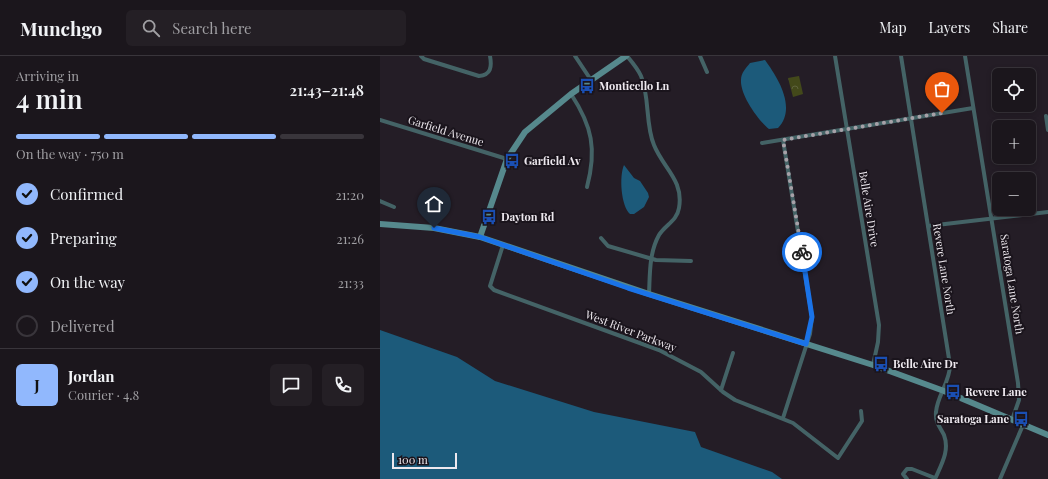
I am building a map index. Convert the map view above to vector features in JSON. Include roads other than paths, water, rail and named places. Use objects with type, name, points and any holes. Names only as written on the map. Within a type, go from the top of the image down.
[{"type":"main road","points":[[480,237],[507,159],[525,132],[571,94],[627,56]]},
{"type":"main road","points":[[380,224],[434,228],[480,237],[649,294],[873,365],[944,391],[1048,435]]},
{"type":"street","points":[[421,56],[424,59],[478,76],[485,75],[489,72],[491,64],[490,56]]},
{"type":"street","points":[[574,56],[591,80]]},
{"type":"street","points":[[627,56],[641,77],[654,145],[676,180],[679,198],[679,211],[676,217],[660,235],[651,259],[649,294]]},
{"type":"street","points":[[700,56],[707,72]]},
{"type":"street","name":"Belle Aire Drive","points":[[835,56],[879,325],[878,342],[873,365]]},
{"type":"street","name":"Revere Lane North","points":[[901,56],[950,365],[948,380],[936,411],[936,417],[944,437],[946,449],[935,479]]},
{"type":"street","name":"Saratoga Lane North","points":[[965,56],[1019,392],[1019,400],[1012,420]]},
{"type":"street","points":[[571,94],[583,112],[587,121],[590,135],[593,161],[587,187]]},
{"type":"street","points":[[762,143],[973,108]]},
{"type":"street","points":[[1046,116],[1048,130]]},
{"type":"street","name":"Garfield Avenue","points":[[380,120],[507,159]]},
{"type":"street","points":[[783,140],[811,309],[812,325],[783,418]]},
{"type":"street","points":[[380,200],[394,208]]},
{"type":"street","points":[[928,226],[1048,212]]},
{"type":"street","points":[[601,238],[608,246],[651,259],[691,262]]},
{"type":"street","name":"West River Parkway","points":[[503,245],[490,286],[494,290],[659,350],[700,372],[735,400],[783,418],[800,428],[838,458],[862,421],[861,411]]},
{"type":"street","points":[[721,390],[733,353]]},
{"type":"street","points":[[1000,479],[1022,425]]},
{"type":"street","points":[[907,479],[903,474],[907,469],[912,469],[935,479]]},
{"type":"water","points":[[765,60],[780,84],[786,102],[786,111],[778,128],[769,129],[760,120],[750,107],[741,86],[742,75],[750,63]]},
{"type":"water","points":[[624,165],[634,178],[640,181],[649,197],[644,207],[634,214],[630,214],[627,210],[623,198],[621,183]]},
{"type":"water","points":[[380,330],[457,357],[495,381],[594,412],[695,432],[701,447],[772,472],[782,479],[380,479]]},
{"type":"place","name":"Monticello Ln","points":[[587,86]]},
{"type":"place","name":"Garfield Av","points":[[512,161]]},
{"type":"place","name":"Dayton Rd","points":[[489,217]]},
{"type":"place","name":"Belle Aire Dr","points":[[881,364]]},
{"type":"place","name":"Revere Lane","points":[[953,392]]},
{"type":"place","name":"Saratoga Lane","points":[[1021,419]]}]
